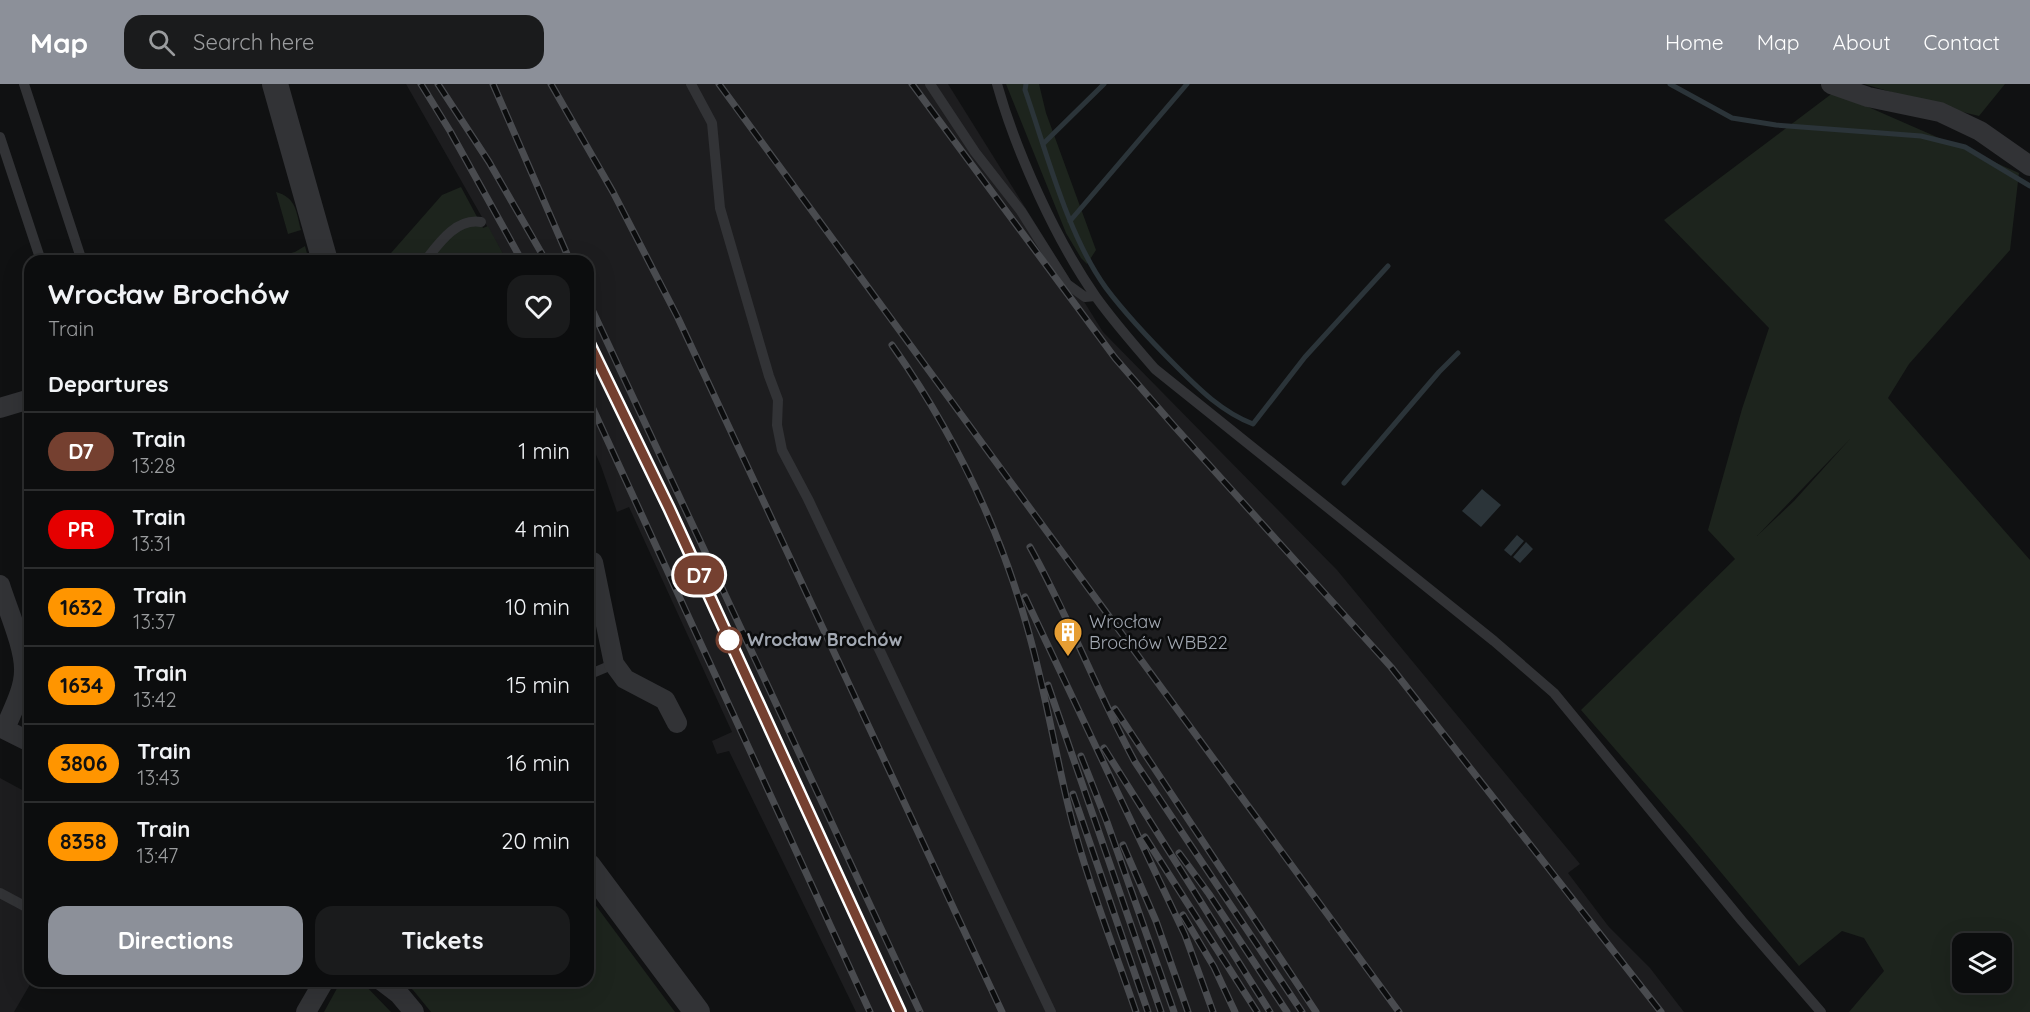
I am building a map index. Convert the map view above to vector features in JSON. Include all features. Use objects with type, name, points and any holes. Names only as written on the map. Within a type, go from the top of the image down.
[{"type":"street","points":[[275,84],[323,255]]},
{"type":"street","points":[[1831,84],[1868,97],[1940,112],[1980,131],[2030,166]]},
{"type":"street","points":[[0,408],[24,401]]},
{"type":"street","points":[[594,566],[614,664],[625,679],[665,700],[677,723]]},
{"type":"street","points":[[0,585],[19,643],[24,671],[18,697],[3,728],[24,739]]},
{"type":"street","points":[[594,874],[697,1012]]},
{"type":"street","points":[[306,1012],[321,987]]},
{"type":"street","points":[[390,987],[414,1012]]},
{"type":"lane","points":[[24,84],[79,255]]},
{"type":"lane","points":[[691,84],[712,123],[720,208],[778,400],[777,425],[783,450],[1051,1012]]},
{"type":"lane","points":[[930,84],[975,152],[1021,211],[1067,284],[1085,297],[1095,296]]},
{"type":"lane","points":[[997,84],[1038,192],[1061,238],[1095,296],[1123,333],[1155,369],[1494,641],[1554,693],[1742,921],[1821,1012]]},
{"type":"lane","points":[[0,137],[39,255]]},
{"type":"lane","points":[[430,255],[457,227],[469,220],[481,222]]},
{"type":"lane","points":[[594,672],[614,664]]},
{"type":"lane","points":[[0,893],[24,906]]},
{"type":"shaded area","points":[[406,84],[948,84],[1103,332],[1337,570],[1580,864],[1568,873],[1609,927],[1650,968],[1684,1012],[856,1012],[729,751],[717,754],[712,741],[732,732],[629,507],[617,512],[594,450],[594,255],[504,255]]},
{"type":"shaded area","points":[[1006,84],[1039,84],[1046,113],[1096,250],[1087,264],[1066,233]]},
{"type":"shaded area","points":[[1864,84],[2005,84],[1979,116]]},
{"type":"shaded area","points":[[1834,92],[2019,173],[2010,250],[1909,364],[1888,398],[2030,560],[2030,1012],[1849,1012],[1884,971],[1864,938],[1842,931],[1799,966],[1689,834],[1581,710],[1735,559],[1708,530],[1742,409],[1769,328],[1664,220]],"holes":[[[1850,439],[1794,501],[1757,536]]]},
{"type":"shaded area","points":[[461,187],[483,228],[488,226],[504,255],[389,255],[442,195]]},
{"type":"shaded area","points":[[276,192],[292,202],[301,230],[288,234]]},
{"type":"shaded area","points":[[305,246],[307,255],[283,255]]},
{"type":"shaded area","points":[[1482,489],[1501,505],[1481,527],[1462,511]]},
{"type":"shaded area","points":[[1517,535],[1524,541],[1511,556],[1504,550]]},
{"type":"shaded area","points":[[1526,542],[1533,549],[1520,563],[1513,557]]},
{"type":"shaded area","points":[[0,778],[24,791],[24,987],[29,987],[14,1012],[0,1012]]},
{"type":"shaded area","points":[[594,903],[675,1012],[431,1012],[409,987],[594,987]]},
{"type":"shaded area","points":[[338,987],[367,987],[391,1012],[324,1012]]},
{"type":"waterway","points":[[1026,84],[1025,90],[1050,166],[1069,218],[1092,267],[1122,309],[1168,358],[1212,400],[1242,419],[1253,424],[1305,357],[1388,266]]},
{"type":"waterway","points":[[1043,144],[1104,84]]},
{"type":"waterway","points":[[1070,221],[1187,84]]},
{"type":"waterway","points":[[1670,84],[1732,118],[1776,125],[1921,136],[1965,147],[2030,186]]},
{"type":"waterway","points":[[1344,483],[1458,353]]},
{"type":"railway","points":[[421,84],[450,131],[519,255]]},
{"type":"railway","points":[[438,84],[489,162],[543,255]]},
{"type":"railway","points":[[493,84],[567,255]]},
{"type":"railway","points":[[551,84],[613,192],[678,318],[1002,1012]]},
{"type":"railway","points":[[719,84],[1399,1012]]},
{"type":"railway","points":[[912,84],[1115,358],[1391,667],[1661,1012]]},
{"type":"railway","points":[[594,314],[920,1012]]},
{"type":"railway","points":[[892,345],[914,377],[953,444],[971,478],[1002,550],[1015,586],[1044,692],[1076,835],[1136,1012]]},
{"type":"railway","points":[[594,353],[669,508],[900,1012]]},
{"type":"railway","points":[[594,411],[870,1012]]},
{"type":"railway","points":[[1030,547],[1058,600],[1135,762],[1302,1012]]},
{"type":"railway","points":[[1025,597],[1185,935],[1213,1012]]},
{"type":"railway","points":[[1048,685],[1161,1012]]},
{"type":"railway","points":[[1115,709],[1316,1012]]},
{"type":"railway","points":[[1104,748],[1270,1012]]},
{"type":"railway","points":[[1081,756],[1107,822],[1174,1012]]},
{"type":"railway","points":[[1073,794],[1148,1012]]},
{"type":"railway","points":[[1145,837],[1257,1012]]},
{"type":"railway","points":[[1123,845],[1156,921],[1188,1012]]},
{"type":"railway","points":[[1179,853],[1287,1012]]},
{"type":"railway","points":[[1183,915],[1214,967],[1235,1012]]},
{"type":"train","name":"D7","points":[[594,353],[669,508],[900,1012]]},
{"type":"place","name":"Wrocław Brochów","points":[[729,640]]},
{"type":"place","name":"Wrocław Brochów WBB22","points":[[1068,658]]}]
